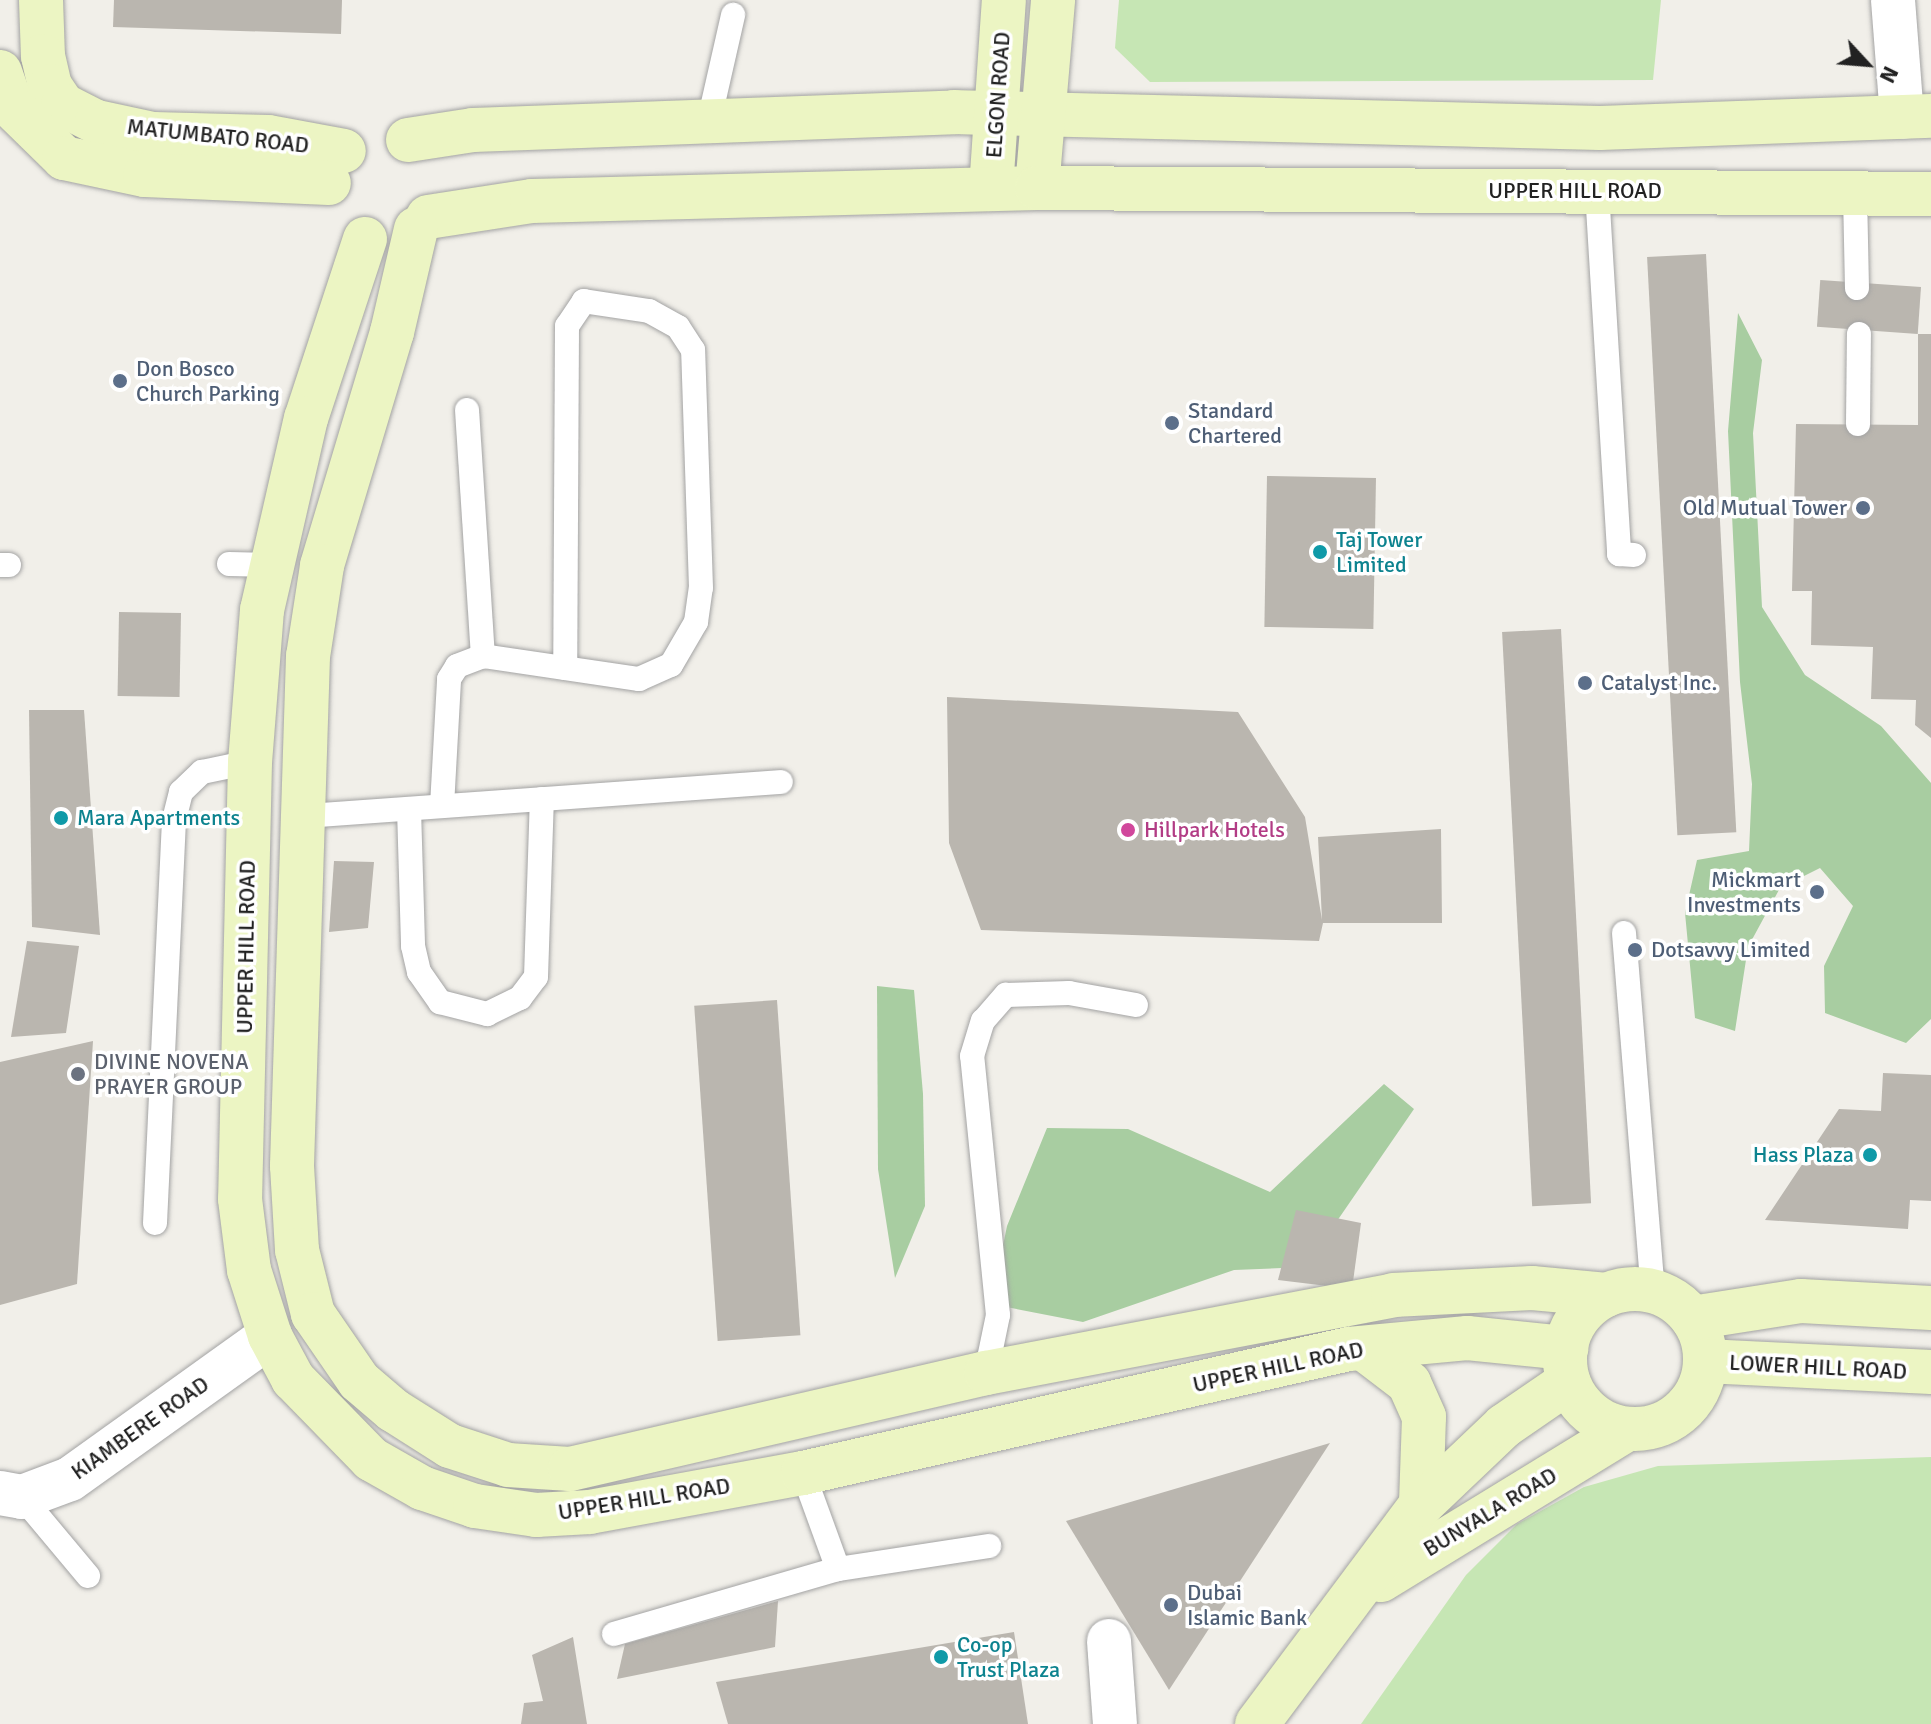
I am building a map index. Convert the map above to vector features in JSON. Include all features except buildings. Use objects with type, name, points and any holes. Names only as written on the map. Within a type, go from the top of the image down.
[{"type":"street","points":[[41,0],[50,86]]},
{"type":"street","name":"ELGON ROAD","points":[[991,189],[1004,0]]},
{"type":"street","points":[[1037,188],[1053,0]]},
{"type":"street","points":[[408,140],[431,164],[436,182],[422,223],[400,238],[365,239],[338,216],[336,167],[374,134],[408,140],[473,130],[998,114],[1600,128],[1916,116],[1893,0]]},
{"type":"street","name":"MATUMBATO ROAD","points":[[50,86],[63,105],[97,122],[153,134],[268,137],[336,167]]},
{"type":"street","name":"MATUMBATO ROAD","points":[[4,97],[64,158],[145,175],[336,167]]},
{"type":"street","name":"UPPER HILL ROAD","points":[[1607,1295],[1532,1288],[1393,1295],[986,1373],[570,1469],[493,1460],[450,1446],[393,1410],[359,1381],[313,1314],[297,1250],[292,1166],[306,816],[308,656],[322,566],[422,223],[532,201],[1037,188],[1931,194]]},
{"type":"street","name":"UPPER HILL ROAD","points":[[365,239],[306,418],[262,610],[250,762],[240,1199],[249,1270],[270,1336],[293,1379],[371,1459],[422,1488],[475,1506],[536,1515],[590,1512],[803,1473],[1363,1348],[1467,1338],[1567,1365]]},
{"type":"street","points":[[1653,1291],[1675,1301],[1692,1318],[1705,1361],[1700,1384],[1680,1411],[1650,1428],[1627,1429],[1590,1414],[1567,1365],[1581,1316],[1607,1295],[1653,1291]]},
{"type":"street","points":[[1692,1318],[1801,1301],[1931,1308]]},
{"type":"street","name":"KIAMBERE ROAD","points":[[11,1495],[70,1479],[270,1336]]},
{"type":"street","points":[[1363,1348],[1409,1383],[1424,1417],[1421,1505]]},
{"type":"street","name":"LOWER HILL ROAD","points":[[1705,1361],[1931,1372]]},
{"type":"street","name":"BUNYALA ROAD","points":[[1257,1724],[1421,1505],[1567,1365]]},
{"type":"street","name":"BUNYALA ROAD","points":[[1355,1596],[1627,1429]]},
{"type":"street","points":[[1109,1641],[1115,1724]]},
{"type":"lane","points":[[709,121],[733,15]]},
{"type":"lane","points":[[4,97],[50,86]]},
{"type":"lane","points":[[1597,191],[1619,554],[1634,555]]},
{"type":"lane","points":[[1855,193],[1857,288]]},
{"type":"lane","points":[[442,806],[449,679],[457,666],[483,656],[639,679],[671,665],[696,622],[701,588],[693,350],[678,327],[649,311],[584,301],[567,326],[565,668]]},
{"type":"lane","points":[[1858,424],[1859,334]]},
{"type":"lane","points":[[467,410],[483,656]]},
{"type":"lane","points":[[229,564],[272,565]]},
{"type":"lane","points":[[155,1223],[174,820],[181,792],[202,772],[250,762]]},
{"type":"lane","points":[[306,816],[781,782]]},
{"type":"lane","points":[[409,809],[413,946],[419,972],[440,1002],[487,1014],[520,998],[536,977],[542,799]]},
{"type":"lane","points":[[1624,933],[1653,1291]]},
{"type":"lane","points":[[986,1373],[998,1315],[972,1056],[983,1021],[1006,995],[1069,993],[1136,1005]]},
{"type":"lane","points":[[803,1473],[838,1569]]},
{"type":"lane","points":[[11,1495],[88,1576]]},
{"type":"lane","points":[[614,1634],[838,1569],[989,1546]]},
{"type":"green space","points":[[1119,0],[1661,0],[1653,80],[1150,82],[1115,48]]},
{"type":"green space","points":[[1738,313],[1762,360],[1753,433],[1762,607],[1805,675],[1881,726],[1931,783],[1931,1019],[1906,1043],[1825,1013],[1824,966],[1853,906],[1820,868],[1780,888],[1748,947],[1735,1031],[1695,1018],[1685,913],[1697,860],[1749,851],[1752,784],[1740,682],[1728,431]]},
{"type":"green space","points":[[877,986],[914,990],[923,1094],[925,1206],[895,1278],[878,1169]]},
{"type":"green space","points":[[1384,1084],[1414,1109],[1337,1221],[1352,1265],[1234,1270],[1083,1322],[991,1304],[1007,1226],[1047,1128],[1128,1129],[1270,1192]]},
{"type":"green space","points":[[1931,1457],[1931,1724],[1361,1724],[1466,1575],[1517,1524],[1584,1487],[1658,1466]]},
{"type":"place","name":"Don Bosco Church Parking","points":[[120,381]]},
{"type":"place","name":"Standard Chartered","points":[[1172,423]]},
{"type":"place","name":"Old Mutual Tower","points":[[1863,508]]},
{"type":"place","name":"Taj Tower Limited","points":[[1320,552]]},
{"type":"place","name":"Catalyst Inc.","points":[[1585,683]]},
{"type":"place","name":"Mara Apartments","points":[[61,818]]},
{"type":"place","name":"Hillpark Hotels","points":[[1128,830]]},
{"type":"place","name":"Mickmart Investments","points":[[1817,892]]},
{"type":"place","name":"Dotsavvy Limited","points":[[1635,950]]},
{"type":"place","name":"DIVINE NOVENA PRAYER GROUP","points":[[78,1074]]},
{"type":"place","name":"Hass Plaza","points":[[1870,1155]]},
{"type":"place","name":"Dubai Islamic Bank","points":[[1171,1605]]},
{"type":"place","name":"Co-op Trust Plaza","points":[[941,1657]]}]
